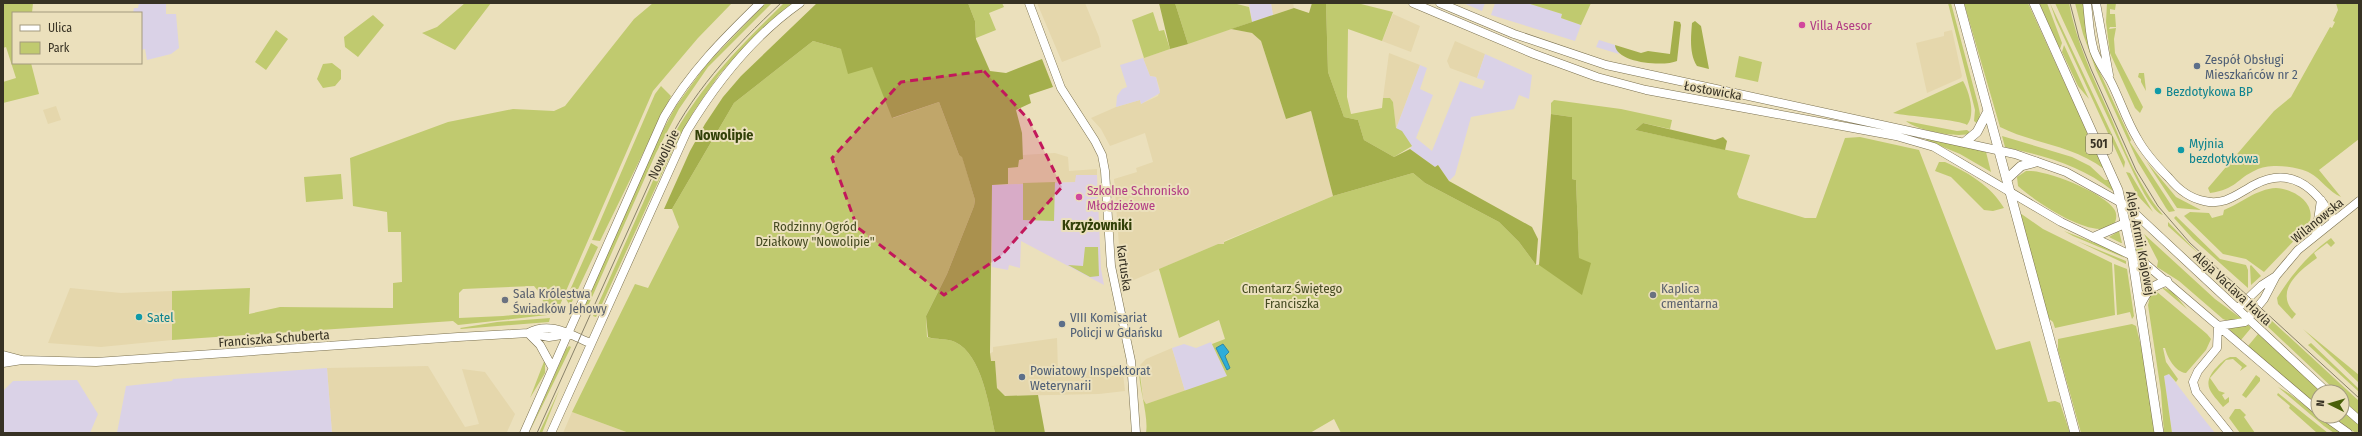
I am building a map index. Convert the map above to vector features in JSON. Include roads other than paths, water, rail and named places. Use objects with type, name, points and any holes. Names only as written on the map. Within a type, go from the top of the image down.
[{"type":"main road","name":"Nowolipie","points":[[524,433],[632,185],[672,103],[707,56],[760,3]]},
{"type":"main road","name":"Nowolipie","points":[[551,433],[668,170],[700,108],[734,65],[773,25],[800,3]]},
{"type":"main road","name":"Kartuska","points":[[1029,3],[1061,88],[1102,154],[1105,171],[1112,266],[1131,361],[1136,433]]},
{"type":"main road","name":"Łostowicka","points":[[1413,3],[1534,54],[1597,77],[1646,90],[1919,142],[1953,157],[2061,222],[2132,254]]},
{"type":"main road","name":"Łostowicka","points":[[1440,3],[1514,34],[1606,65],[1694,86],[1857,118],[1965,142],[1999,150],[2036,162]]},
{"type":"main road","points":[[1959,3],[2075,433]]},
{"type":"main road","name":"Aleja Armii Krajowej","points":[[2034,3],[2112,174],[2122,203],[2132,254],[2159,433]]},
{"type":"main road","points":[[2087,3],[2094,49],[2098,62],[2110,80],[2134,134],[2148,156],[2176,186],[2194,198],[2213,202],[2222,202],[2235,197],[2261,181],[2286,178],[2301,182],[2321,200],[2334,220]]},
{"type":"main road","points":[[2096,3],[2110,80]]},
{"type":"main road","points":[[1965,142],[1977,132],[1988,111]]},
{"type":"main road","points":[[2006,179],[2021,166],[2036,162]]},
{"type":"main road","name":"Aleja Vaclava Havla","points":[[2036,162],[2066,172],[2122,203],[2238,308],[2318,384]]},
{"type":"main road","points":[[2316,234],[2321,200]]},
{"type":"main road","name":"Wilanowska","points":[[2248,319],[2264,299],[2276,276],[2298,250],[2316,234],[2359,202]]},
{"type":"main road","points":[[2094,237],[2126,223]]},
{"type":"main road","points":[[2132,254],[2167,281],[2310,404]]},
{"type":"main road","name":"Wilanowska","points":[[2238,308],[2262,285],[2276,276]]},
{"type":"main road","points":[[2140,305],[2148,290],[2153,286],[2167,281]]},
{"type":"main road","points":[[2218,326],[2240,324],[2248,319]]},
{"type":"main road","points":[[2218,326],[2217,348],[2198,371],[2193,382],[2196,392],[2229,433]]},
{"type":"main road","name":"Franciszka Schuberta","points":[[3,363],[22,360],[110,361],[528,333],[549,337],[568,334]]},
{"type":"main road","points":[[528,333],[540,345],[552,367]]},
{"type":"main road","points":[[568,334],[590,343]]},
{"type":"main road","name":"Franciszka Schuberta","points":[[3,355],[22,360]]},
{"type":"main road","points":[[2350,412],[2359,420]]},
{"type":"main road","points":[[2335,424],[2348,433]]},
{"type":"water","points":[[1223,344],[1229,352],[1225,356],[1230,368],[1227,370],[1216,348]]},
{"type":"tram line","points":[[537,433],[673,133],[685,112],[714,73],[746,37],[781,3]]},
{"type":"tram line","points":[[2070,3],[2079,38],[2091,69],[2136,170],[2158,206],[2190,243],[2359,398]]},
{"type":"place","name":"Villa Asesor","points":[[1802,25]]},
{"type":"place","name":"Zespół Obsługi Mieszkańców nr 2","points":[[2197,66]]},
{"type":"place","name":"Bezdotykowa BP","points":[[2158,91]]},
{"type":"place","name":"Myjnia bezdotykowa","points":[[2181,150]]},
{"type":"place","name":"Szkolne Schronisko Młodzieżowe","points":[[1079,197]]},
{"type":"place","name":"Kaplica cmentarna","points":[[1653,295]]},
{"type":"place","name":"Sala Królestwa Świadków Jehowy","points":[[505,300]]},
{"type":"place","name":"Satel","points":[[139,317]]},
{"type":"place","name":"VIII Komisariat Policji w Gdańsku","points":[[1062,324]]},
{"type":"place","name":"Powiatowy Inspektorat Weterynarii","points":[[1022,377]]},
{"type":"district","name":"Nowolipie","points":[[724,135]]},
{"type":"district","name":"Krzyżowniki","points":[[1097,225]]},
{"type":"park label","name":"Rodzinny Ogród Działkowy \"Nowolipie\"","points":[[815,234]]},
{"type":"park label","name":"Cmentarz Świętego Franciszka","points":[[1292,296]]}]
